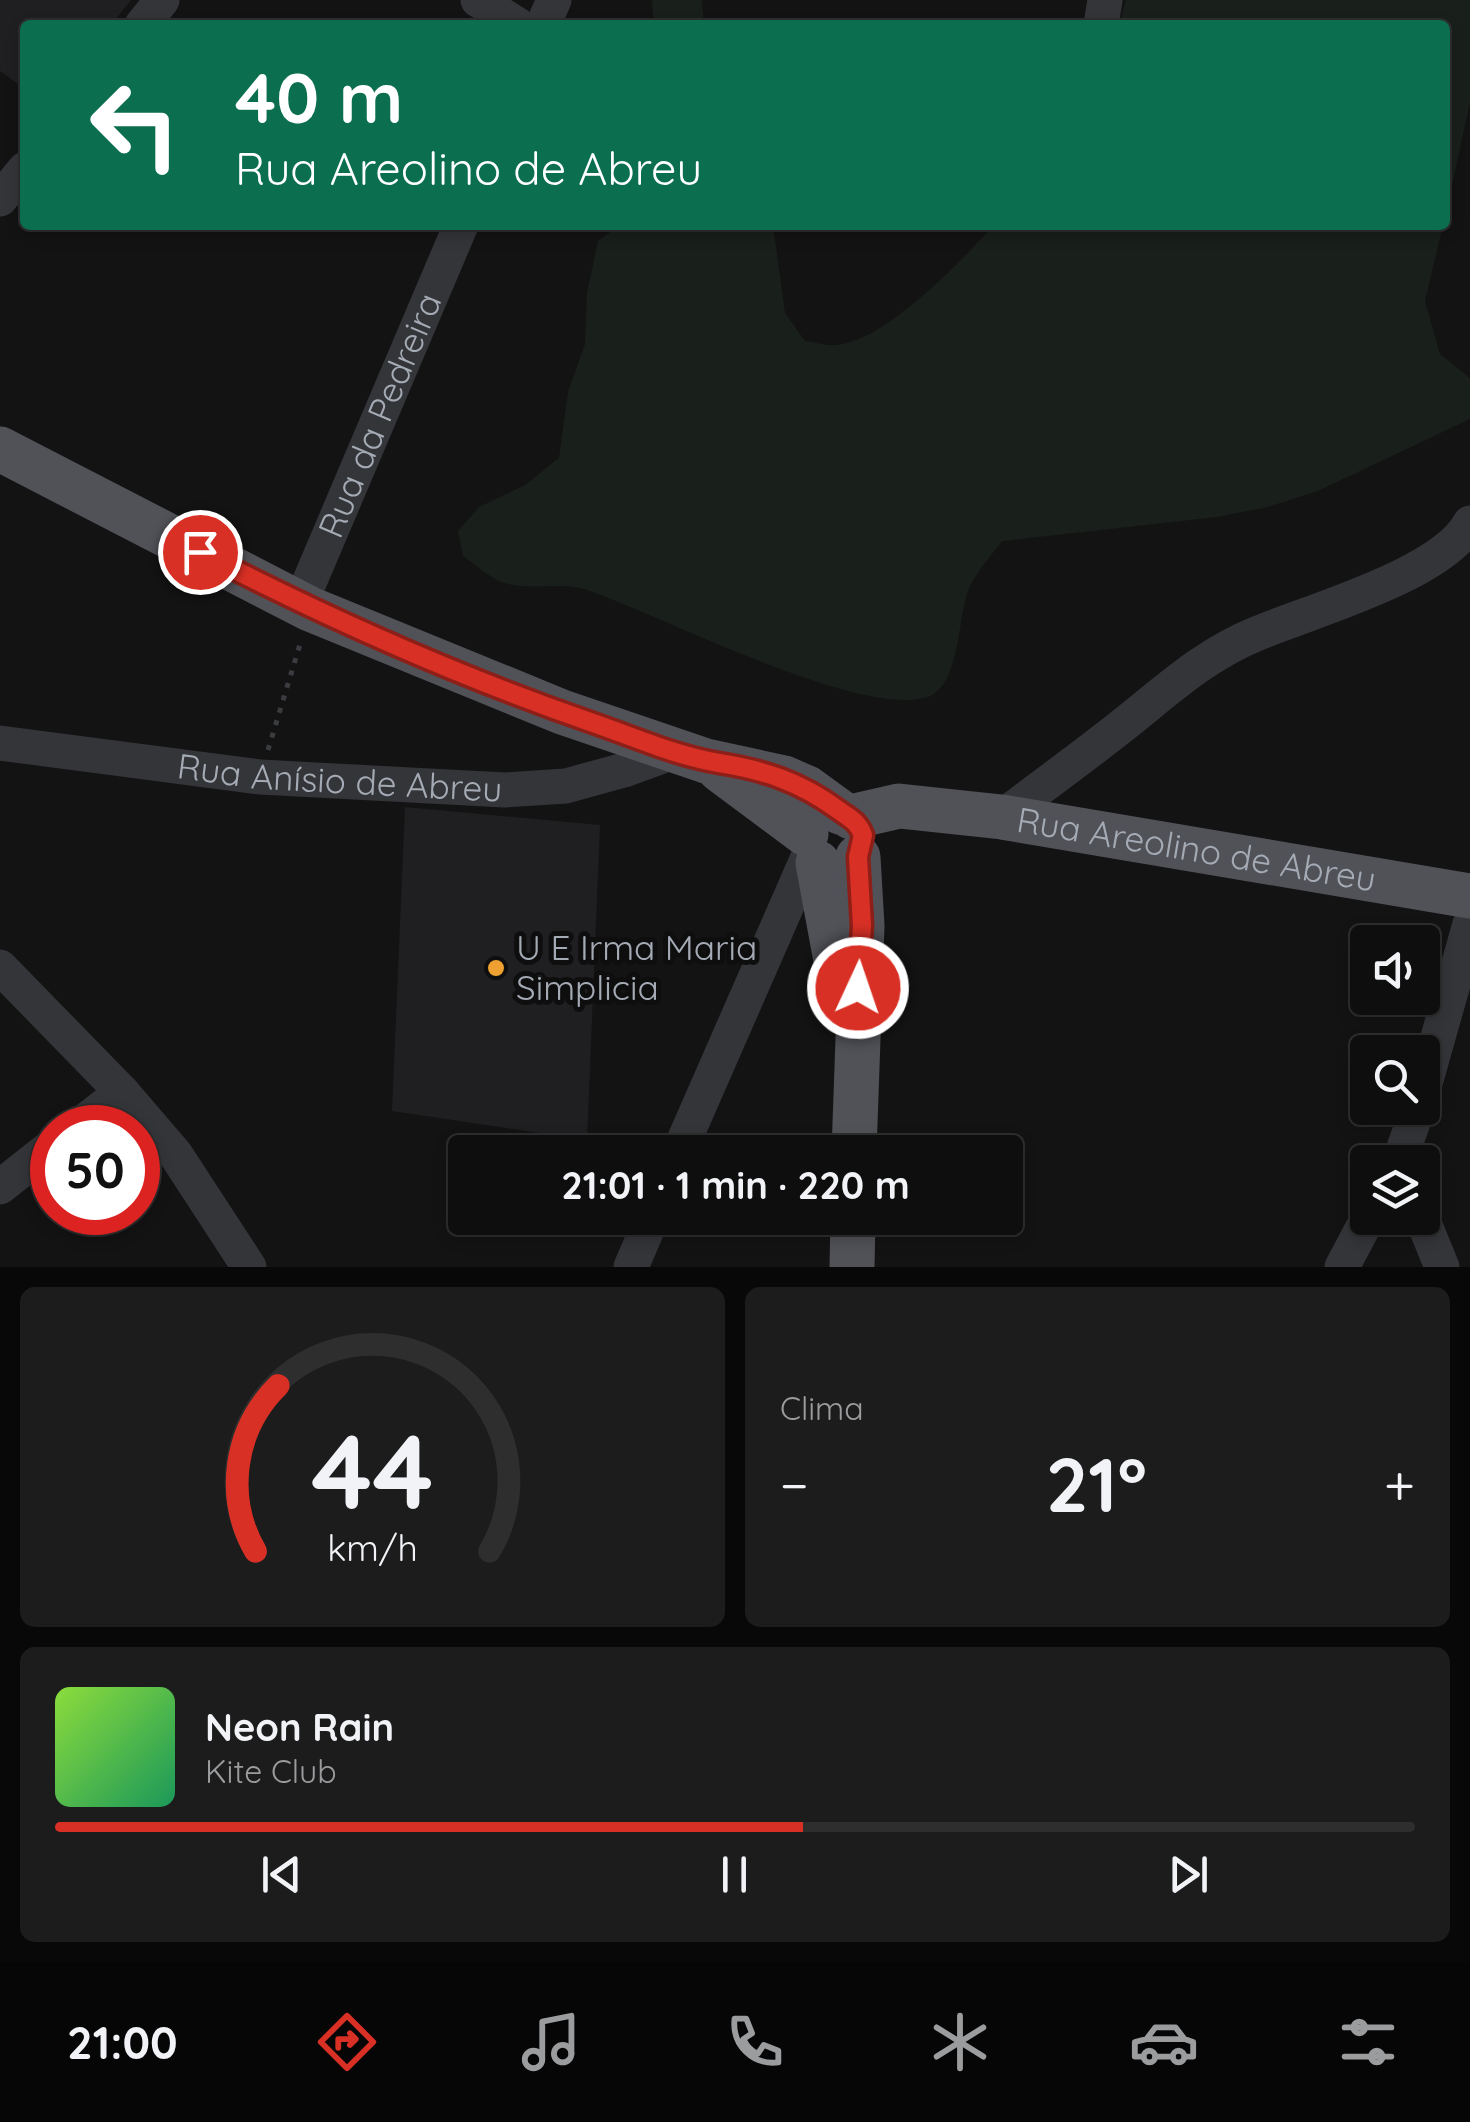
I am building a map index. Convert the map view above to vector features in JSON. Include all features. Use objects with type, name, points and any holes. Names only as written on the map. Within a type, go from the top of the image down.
[{"type":"main road","points":[[0,449],[305,607],[462,674],[691,756],[784,778],[808,788],[835,839],[825,916],[855,1049],[854,1135]]},
{"type":"main road","name":"Rua Areolino de Abreu","points":[[835,839],[920,808],[1002,817],[1470,896]]},
{"type":"main road","points":[[852,1267],[853,1235]]},
{"type":"street","points":[[146,20],[162,0]]},
{"type":"street","points":[[478,0],[510,20]]},
{"type":"street","points":[[0,200],[20,176]]},
{"type":"street","name":"Rua da Pedreira","points":[[305,607],[459,230]]},
{"type":"street","points":[[1002,817],[1205,659],[1255,634],[1407,574],[1468,539]]},
{"type":"street","name":"Rua Anísio de Abreu","points":[[0,742],[260,776],[505,790],[566,786],[691,756]]},
{"type":"street","points":[[687,1135],[835,839]]},
{"type":"street","points":[[1439,1035],[1470,924]]},
{"type":"street","points":[[0,967],[122,1092],[176,1155],[249,1267]]},
{"type":"street","points":[[105,1105],[122,1092]]},
{"type":"street","points":[[0,1187],[30,1163]]},
{"type":"street","points":[[631,1267],[645,1235]]},
{"type":"street","points":[[1342,1267],[1359,1235]]},
{"type":"street","points":[[1429,1235],[1442,1267]]},
{"type":"path","points":[[260,776],[305,607]]},
{"type":"shaded area","points":[[0,0],[131,0],[115,20],[20,20],[20,85],[0,71]]},
{"type":"shaded area","points":[[652,0],[702,0],[704,20],[654,20]]},
{"type":"shaded area","points":[[1126,0],[1470,0],[1470,102],[1450,195],[1450,20],[1120,20]]},
{"type":"shaded area","points":[[613,230],[774,230],[785,313],[805,341],[832,345],[856,340],[899,315],[943,278],[989,230],[1442,230],[1425,301],[1440,354],[1470,378],[1470,419],[1318,491],[1268,507],[1217,517],[1002,541],[968,591],[953,664],[940,689],[930,696],[899,700],[859,694],[760,661],[584,589],[502,582],[463,556],[458,531],[479,507],[525,485],[559,458],[568,392],[585,344],[587,293],[598,241]]},
{"type":"shaded area","name":"U E Irma Maria Simplicia","points":[[405,807],[600,825],[587,1135],[553,1135],[392,1111]]},
{"type":"place","name":"U E Irma Maria Simplicia","points":[[496,968]]},
{"type":"route","points":[[200,552],[310,609],[429,660],[562,712],[706,761],[753,768],[784,778],[808,788],[851,816],[863,835],[858,857],[862,926],[858,988]]}]
